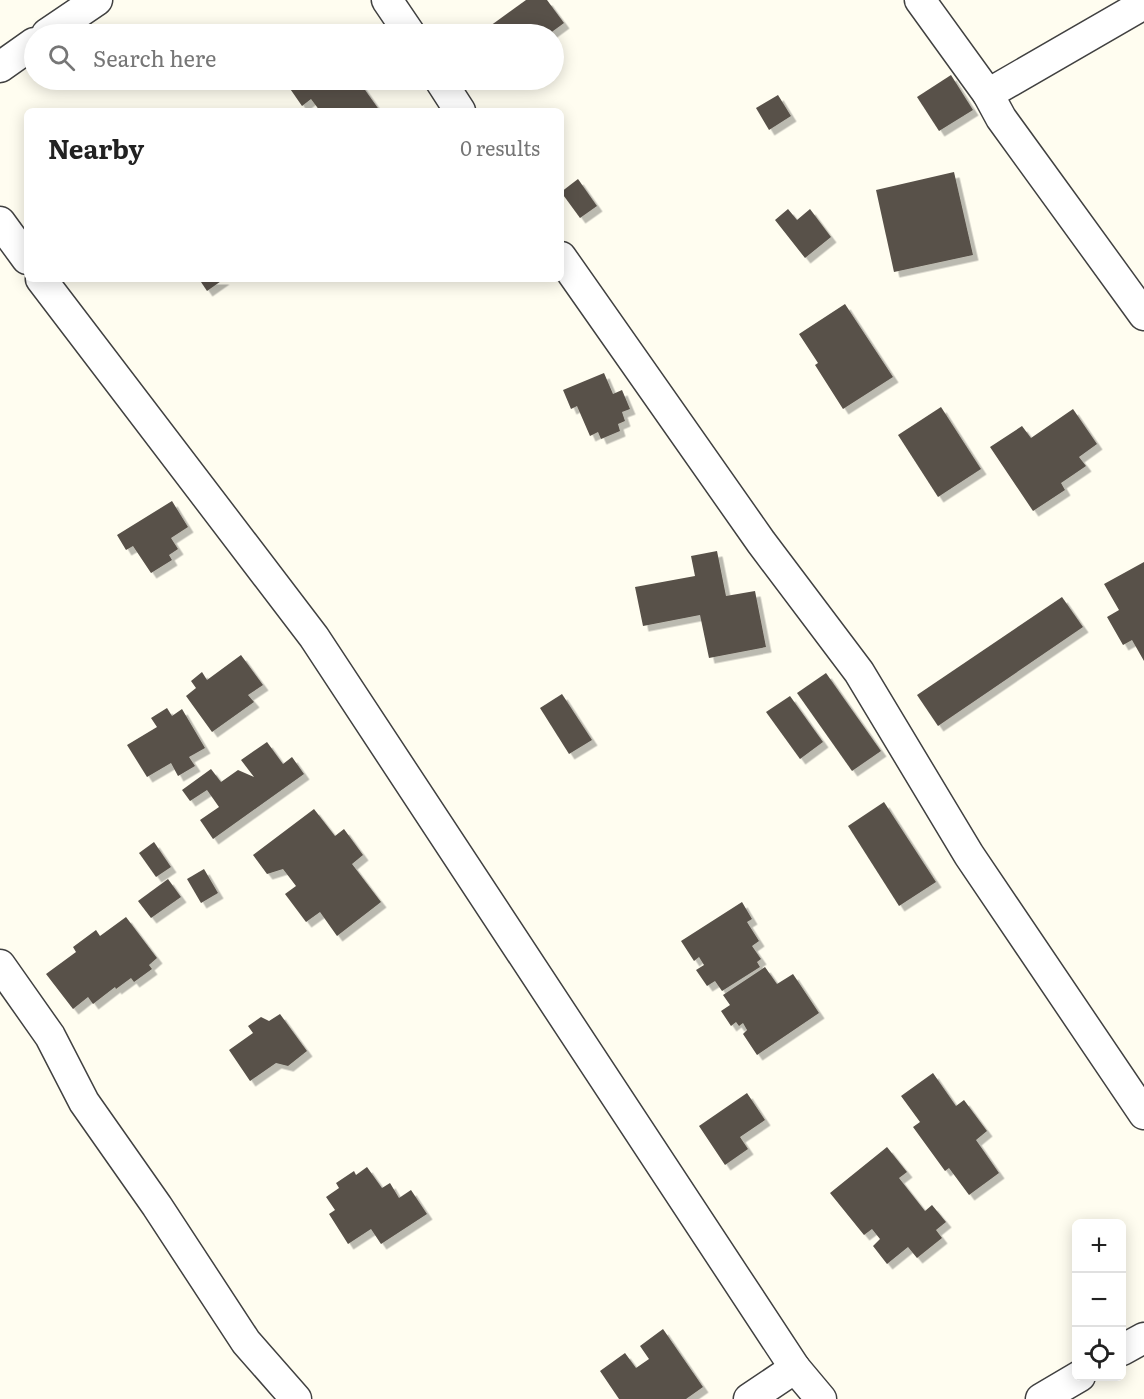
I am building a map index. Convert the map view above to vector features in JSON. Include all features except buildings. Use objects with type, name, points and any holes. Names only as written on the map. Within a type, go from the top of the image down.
[{"type":"street","points":[[62,24],[97,0]]},
{"type":"street","points":[[387,0],[403,24]]},
{"type":"street","points":[[920,0],[987,94],[1001,118],[1144,315]]},
{"type":"street","points":[[987,94],[1144,4]]},
{"type":"street","points":[[0,67],[24,50]]},
{"type":"street","points":[[446,90],[458,108]]},
{"type":"street","points":[[0,222],[24,255]]},
{"type":"street","points":[[564,261],[761,542],[859,672],[969,855],[1144,1114]]},
{"type":"street","points":[[43,282],[314,637],[795,1368],[821,1399]]},
{"type":"street","points":[[0,965],[50,1036],[84,1102],[157,1206],[246,1342],[296,1399]]},
{"type":"street","points":[[1126,1348],[1144,1338]]},
{"type":"street","points":[[749,1399],[795,1368]]},
{"type":"street","points":[[1041,1399],[1073,1381]]}]
